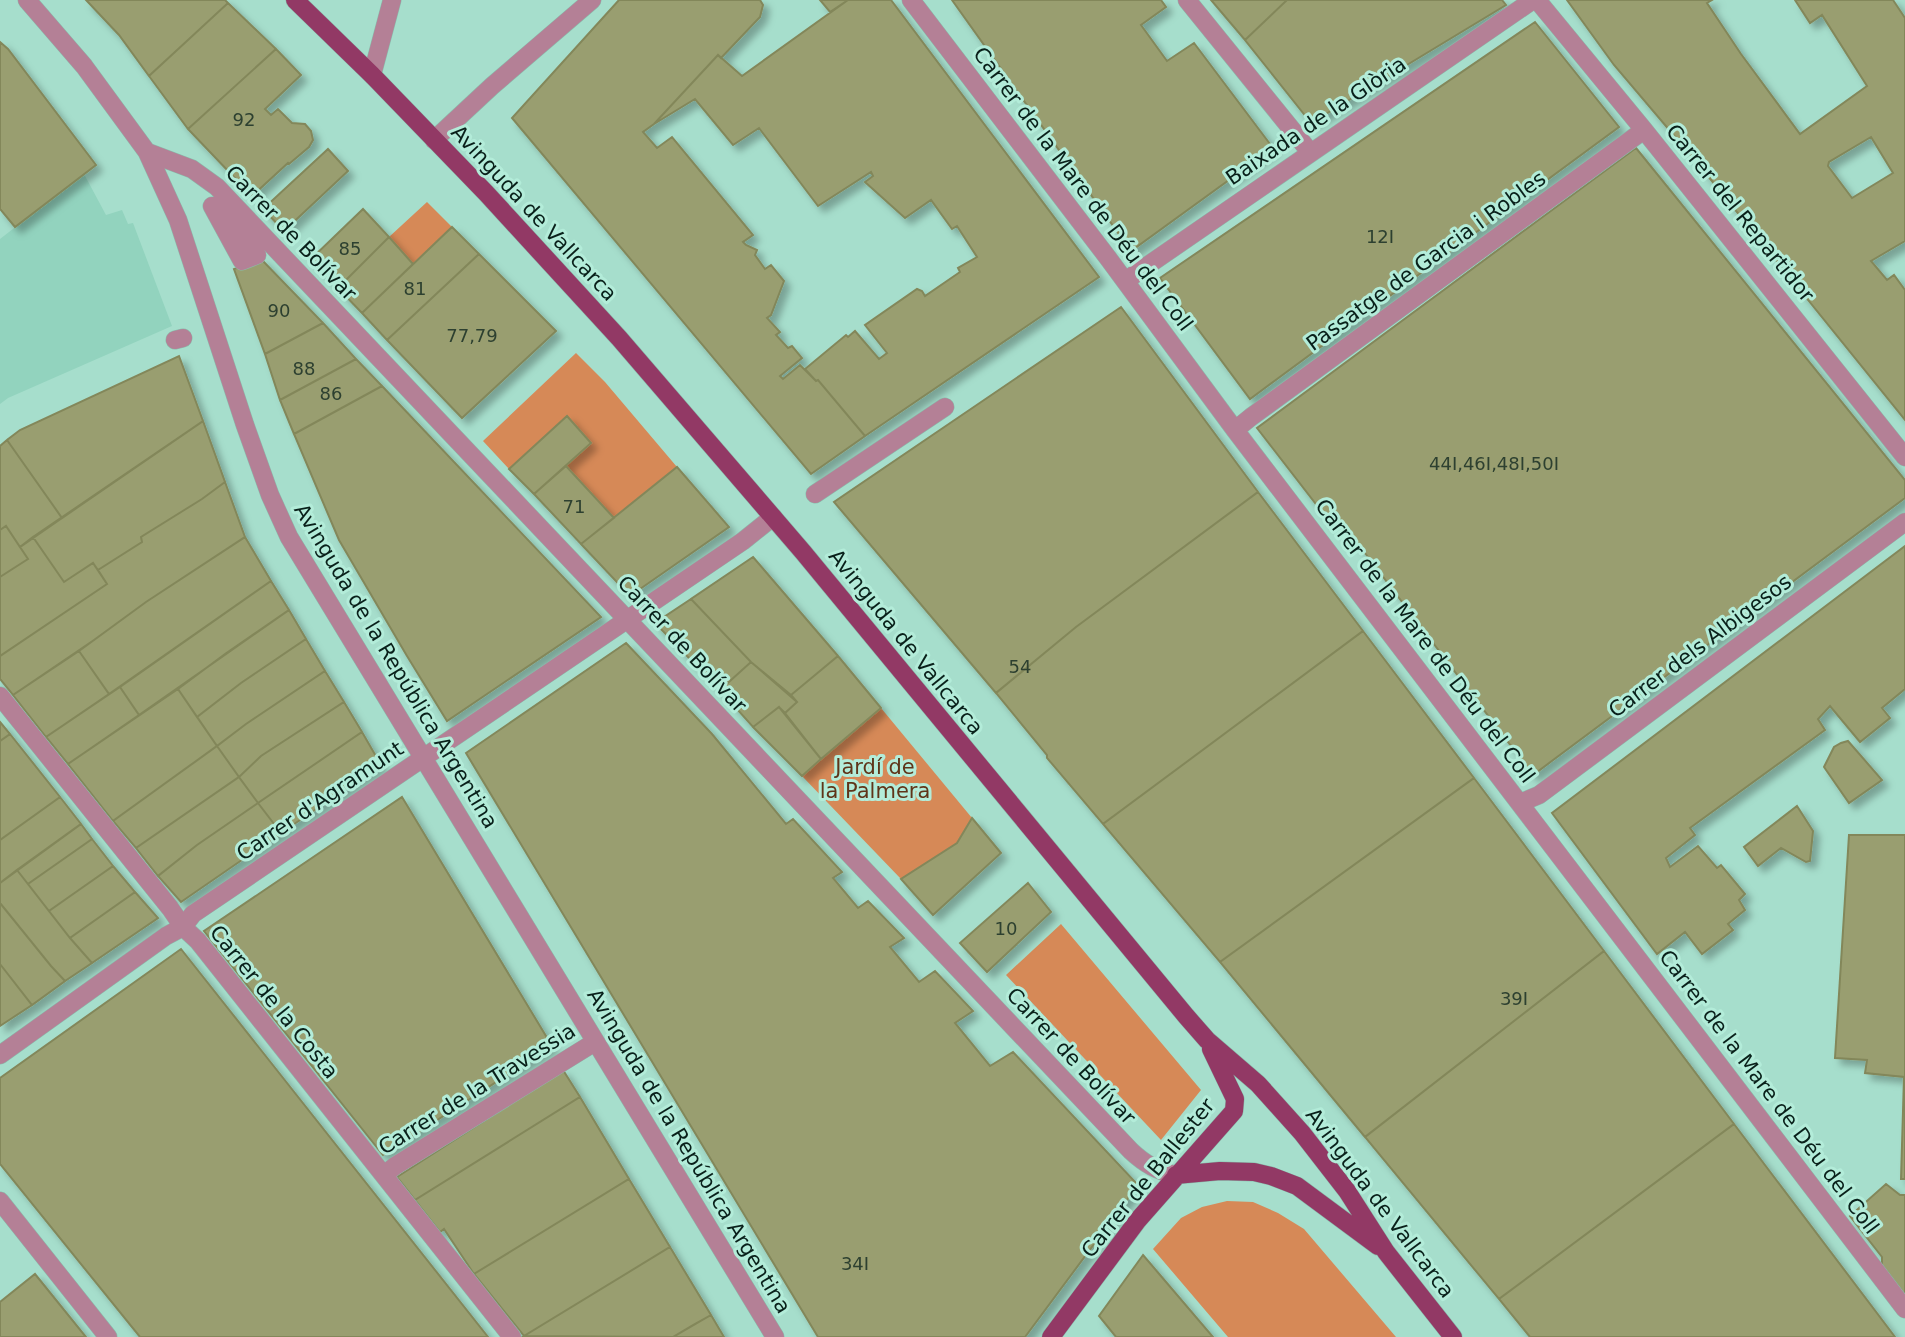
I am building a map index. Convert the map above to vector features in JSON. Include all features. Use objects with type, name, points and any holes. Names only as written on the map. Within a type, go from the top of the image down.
[{"type":"main road","name":"Avinguda de Vallcarca","points":[[295,0],[486,193],[619,338],[803,552],[1207,1040],[1258,1084],[1302,1133],[1347,1191],[1386,1252],[1453,1337]]},
{"type":"main road","name":"Carrer de Ballester","points":[[1051,1337],[1138,1220],[1231,1115],[1235,1099],[1207,1040]]},
{"type":"main road","points":[[1176,1175],[1220,1171],[1254,1172],[1271,1176],[1308,1193],[1386,1252]]},
{"type":"street","name":"Avinguda de la República Argentina","points":[[27,0],[84,66],[147,152],[178,220],[270,495],[289,537],[775,1337]]},
{"type":"street","points":[[372,75],[392,0]]},
{"type":"street","points":[[434,140],[592,0]]},
{"type":"street","name":"Carrer de la Mare de Déu del Coll","points":[[911,0],[1905,1309]]},
{"type":"street","points":[[1187,0],[1310,152]]},
{"type":"street","name":"Baixada de la Glòria","points":[[1125,281],[1535,0]]},
{"type":"street","name":"Carrer del Repartidor","points":[[1535,0],[1644,130],[1905,457]]},
{"type":"street","name":"Passatge de Garcia i Robles","points":[[1235,430],[1644,130]]},
{"type":"street","name":"Carrer de Bolívar","points":[[147,152],[192,169],[217,187],[1131,1151],[1156,1170],[1176,1175]]},
{"type":"street","points":[[815,494],[945,407]]},
{"type":"street","name":"Carrer d'Agramunt","points":[[0,1055],[183,926],[193,914],[743,541],[773,517]]},
{"type":"street","name":"Carrer dels Albigesos","points":[[1520,803],[1539,795],[1905,522]]},
{"type":"street","name":"Carrer de la Costa","points":[[0,696],[512,1337]]},
{"type":"street","name":"Carrer de la Travessia","points":[[384,1175],[595,1042]]},
{"type":"street","points":[[0,1200],[108,1337]]},
{"type":"shaded area","points":[[84,174],[106,215],[122,210],[128,224],[133,223],[172,326],[8,398],[0,404],[0,239]]},
{"type":"green space","points":[[427,202],[452,227],[413,264],[389,237]]},
{"type":"green space","points":[[576,353],[605,382],[677,467],[614,518],[566,466],[591,444],[567,416],[509,469],[483,441]]},
{"type":"green space","name":"Jardí de la Palmera","points":[[881,708],[972,818],[957,843],[901,879],[802,776]]},
{"type":"green space","points":[[1061,924],[1201,1090],[1161,1140],[1006,975]]},
{"type":"green space","points":[[1227,1201],[1253,1202],[1304,1229],[1396,1337],[1228,1337],[1153,1249],[1181,1218],[1202,1207]]},
{"type":"building","points":[[86,0],[225,0],[228,3],[149,76],[119,35]]},
{"type":"building","points":[[619,0],[760,0],[763,5],[760,17],[721,58],[718,55],[654,124],[643,132],[657,148],[672,137],[753,235],[743,242],[757,250],[755,255],[765,269],[771,265],[784,281],[771,315],[767,318],[780,332],[776,335],[788,348],[792,346],[802,358],[780,376],[783,379],[800,365],[818,380],[865,436],[811,474],[512,118]]},
{"type":"building","points":[[820,0],[848,0],[830,12]]},
{"type":"building","points":[[848,0],[891,0],[1099,277],[865,436],[818,380],[805,369],[846,335],[848,337],[855,331],[879,359],[887,353],[865,325],[917,289],[925,296],[960,272],[958,268],[977,257],[957,226],[952,229],[931,200],[905,218],[865,182],[873,176],[871,172],[818,206],[759,128],[733,145],[695,99],[654,124],[718,55],[742,76]]},
{"type":"building","points":[[952,0],[1161,0],[1166,7],[1141,25],[1167,61],[1194,43],[1273,148],[1131,251]]},
{"type":"building","points":[[1211,0],[1287,0],[1245,40]]},
{"type":"building","points":[[1287,0],[1502,0],[1506,5],[1311,123],[1245,40]]},
{"type":"building","points":[[1567,0],[1712,0],[1707,3],[1800,134],[1867,86],[1822,15],[1810,23],[1795,0],[1893,0],[1905,18],[1905,241],[1871,261],[1887,280],[1894,275],[1905,290],[1905,420],[1699,165],[1614,65]],"holes":[[[1871,137],[1893,173],[1852,198],[1828,166],[1829,162]]]},
{"type":"building","points":[[228,3],[276,49],[188,129],[149,76]]},
{"type":"building","points":[[1535,22],[1619,127],[1250,399],[1160,278]]},
{"type":"building","points":[[0,42],[96,165],[15,227],[0,209]]},
{"type":"building","points":[[276,49],[301,75],[265,109],[271,115],[278,109],[292,123],[305,124],[311,131],[313,140],[309,147],[252,196],[188,129]]},
{"type":"building","points":[[1636,148],[1905,480],[1905,498],[1533,775],[1337,516],[1329,521],[1257,428]]},
{"type":"building","points":[[328,149],[348,171],[284,231],[263,209]]},
{"type":"building","points":[[363,209],[389,237],[338,288],[311,259]]},
{"type":"building","points":[[452,227],[479,254],[387,340],[362,313]]},
{"type":"building","points":[[389,237],[413,264],[362,313],[338,288]]},
{"type":"building","points":[[479,254],[556,331],[462,418],[387,340]]},
{"type":"building","points":[[261,259],[323,323],[265,354],[234,269]]},
{"type":"building","points":[[1121,307],[1258,492],[1076,627],[996,693],[834,502]]},
{"type":"building","points":[[323,323],[356,359],[280,400],[265,354]]},
{"type":"building","points":[[179,356],[203,421],[62,518],[7,440],[20,430]]},
{"type":"building","points":[[356,359],[382,386],[294,434],[280,400]]},
{"type":"building","points":[[382,386],[601,617],[447,721],[339,540],[294,434]]},
{"type":"building","points":[[567,416],[591,443],[534,494],[509,469]]},
{"type":"building","points":[[203,421],[225,482],[141,537],[142,542],[98,570],[93,563],[64,582],[33,537]]},
{"type":"building","points":[[7,440],[62,518],[20,547],[6,526],[0,530],[0,446]]},
{"type":"building","points":[[566,466],[614,518],[581,544],[534,494]]},
{"type":"building","points":[[677,467],[729,527],[630,596],[581,544]]},
{"type":"building","points":[[225,482],[245,537],[13,695],[0,679],[0,656],[107,584],[98,570],[142,542],[141,537]]},
{"type":"building","points":[[1258,492],[1363,631],[1103,824],[996,693],[1076,627]]},
{"type":"building","points":[[6,526],[28,559],[0,577],[0,530]]},
{"type":"building","points":[[33,537],[64,582],[93,563],[107,584],[0,656],[0,577],[28,559],[20,547]]},
{"type":"building","points":[[245,537],[271,581],[109,694],[79,651],[146,602]]},
{"type":"building","points":[[1905,546],[1905,689],[1882,708],[1890,718],[1860,742],[1830,706],[1818,719],[1825,730],[1690,828],[1695,835],[1666,858],[1670,867],[1698,846],[1717,868],[1721,865],[1745,894],[1739,900],[1745,910],[1728,924],[1733,930],[1702,954],[1685,932],[1657,954],[1552,813]]},
{"type":"building","points":[[753,557],[838,656],[791,695],[751,662],[691,599]]},
{"type":"building","points":[[271,581],[289,610],[139,715],[120,687]]},
{"type":"building","points":[[691,599],[751,662],[720,690],[655,623]]},
{"type":"building","points":[[289,610],[306,639],[197,717],[178,689]]},
{"type":"building","points":[[1363,631],[1474,778],[1220,962],[1103,824]]},
{"type":"building","points":[[306,639],[325,671],[217,746],[197,717]]},
{"type":"building","points":[[626,643],[712,734],[786,824],[793,819],[842,872],[833,878],[858,908],[868,901],[904,938],[890,947],[919,982],[935,971],[973,1011],[955,1023],[990,1066],[1013,1052],[1138,1185],[1025,1337],[818,1337],[466,753]]},
{"type":"building","points":[[79,651],[109,694],[46,737],[13,695]]},
{"type":"building","points":[[838,656],[881,708],[821,759],[785,713],[797,702],[791,695]]},
{"type":"building","points":[[751,662],[797,702],[785,713],[779,707],[753,727],[720,690]]},
{"type":"building","points":[[325,671],[344,702],[261,756],[239,777],[217,746]]},
{"type":"building","points":[[120,687],[139,715],[68,764],[46,737]]},
{"type":"building","points":[[178,689],[217,746],[113,821],[68,764]]},
{"type":"building","points":[[344,702],[362,732],[258,803],[239,777],[261,756]]},
{"type":"building","points":[[779,707],[821,759],[802,776],[753,727]]},
{"type":"building","points":[[0,722],[10,734],[0,741]]},
{"type":"building","points":[[362,732],[381,765],[281,833],[258,803]]},
{"type":"building","points":[[10,734],[60,797],[0,840],[0,741]]},
{"type":"building","points":[[1848,741],[1882,780],[1849,803],[1824,767],[1834,747]]},
{"type":"building","points":[[217,746],[239,777],[136,848],[113,821]]},
{"type":"building","points":[[239,777],[258,803],[158,876],[136,848]]},
{"type":"building","points":[[1474,778],[1604,951],[1365,1137],[1220,962]]},
{"type":"building","points":[[60,797],[81,824],[0,883],[0,840]]},
{"type":"building","points":[[402,797],[552,1046],[383,1155],[204,931]]},
{"type":"building","points":[[258,803],[281,833],[181,902],[158,876]]},
{"type":"building","points":[[1797,806],[1813,831],[1810,861],[1806,862],[1781,848],[1758,866],[1744,847]]},
{"type":"building","points":[[972,818],[1001,853],[933,915],[901,879],[957,843]]},
{"type":"building","points":[[81,824],[92,839],[28,884],[17,870]]},
{"type":"building","points":[[1849,835],[1905,835],[1905,1179],[1901,1179],[1904,1077],[1865,1073],[1867,1060],[1835,1058]]},
{"type":"building","points":[[92,839],[113,866],[49,911],[28,884]]},
{"type":"building","points":[[113,866],[135,892],[70,938],[49,911]]},
{"type":"building","points":[[17,870],[92,963],[65,981],[0,903],[0,883]]},
{"type":"building","points":[[1028,883],[1051,912],[987,972],[960,943]]},
{"type":"building","points":[[135,892],[158,918],[92,963],[70,938]]},
{"type":"building","points":[[0,903],[65,981],[32,1005],[0,964]]},
{"type":"building","points":[[181,949],[488,1337],[140,1337],[0,1164],[0,1078]]},
{"type":"building","points":[[1604,951],[1734,1124],[1499,1299],[1365,1137]]},
{"type":"building","points":[[0,964],[32,1005],[0,1026]]},
{"type":"building","points":[[563,1070],[580,1097],[415,1200],[397,1177]]},
{"type":"building","points":[[580,1097],[629,1179],[474,1274],[444,1229],[440,1232],[415,1200]]},
{"type":"building","points":[[1734,1124],[1895,1337],[1530,1337],[1499,1299]]},
{"type":"building","points":[[629,1179],[670,1247],[524,1336],[474,1274]]},
{"type":"building","points":[[1886,1184],[1900,1195],[1905,1195],[1905,1295],[1882,1265],[1882,1257],[1850,1216]]},
{"type":"building","points":[[670,1247],[711,1315],[673,1337],[524,1336]]},
{"type":"building","points":[[1143,1255],[1213,1337],[1116,1337],[1099,1316]]},
{"type":"building","points":[[35,1274],[86,1337],[0,1337],[0,1302]]},
{"type":"building","points":[[711,1315],[724,1337],[673,1337],[693,1325]]}]
